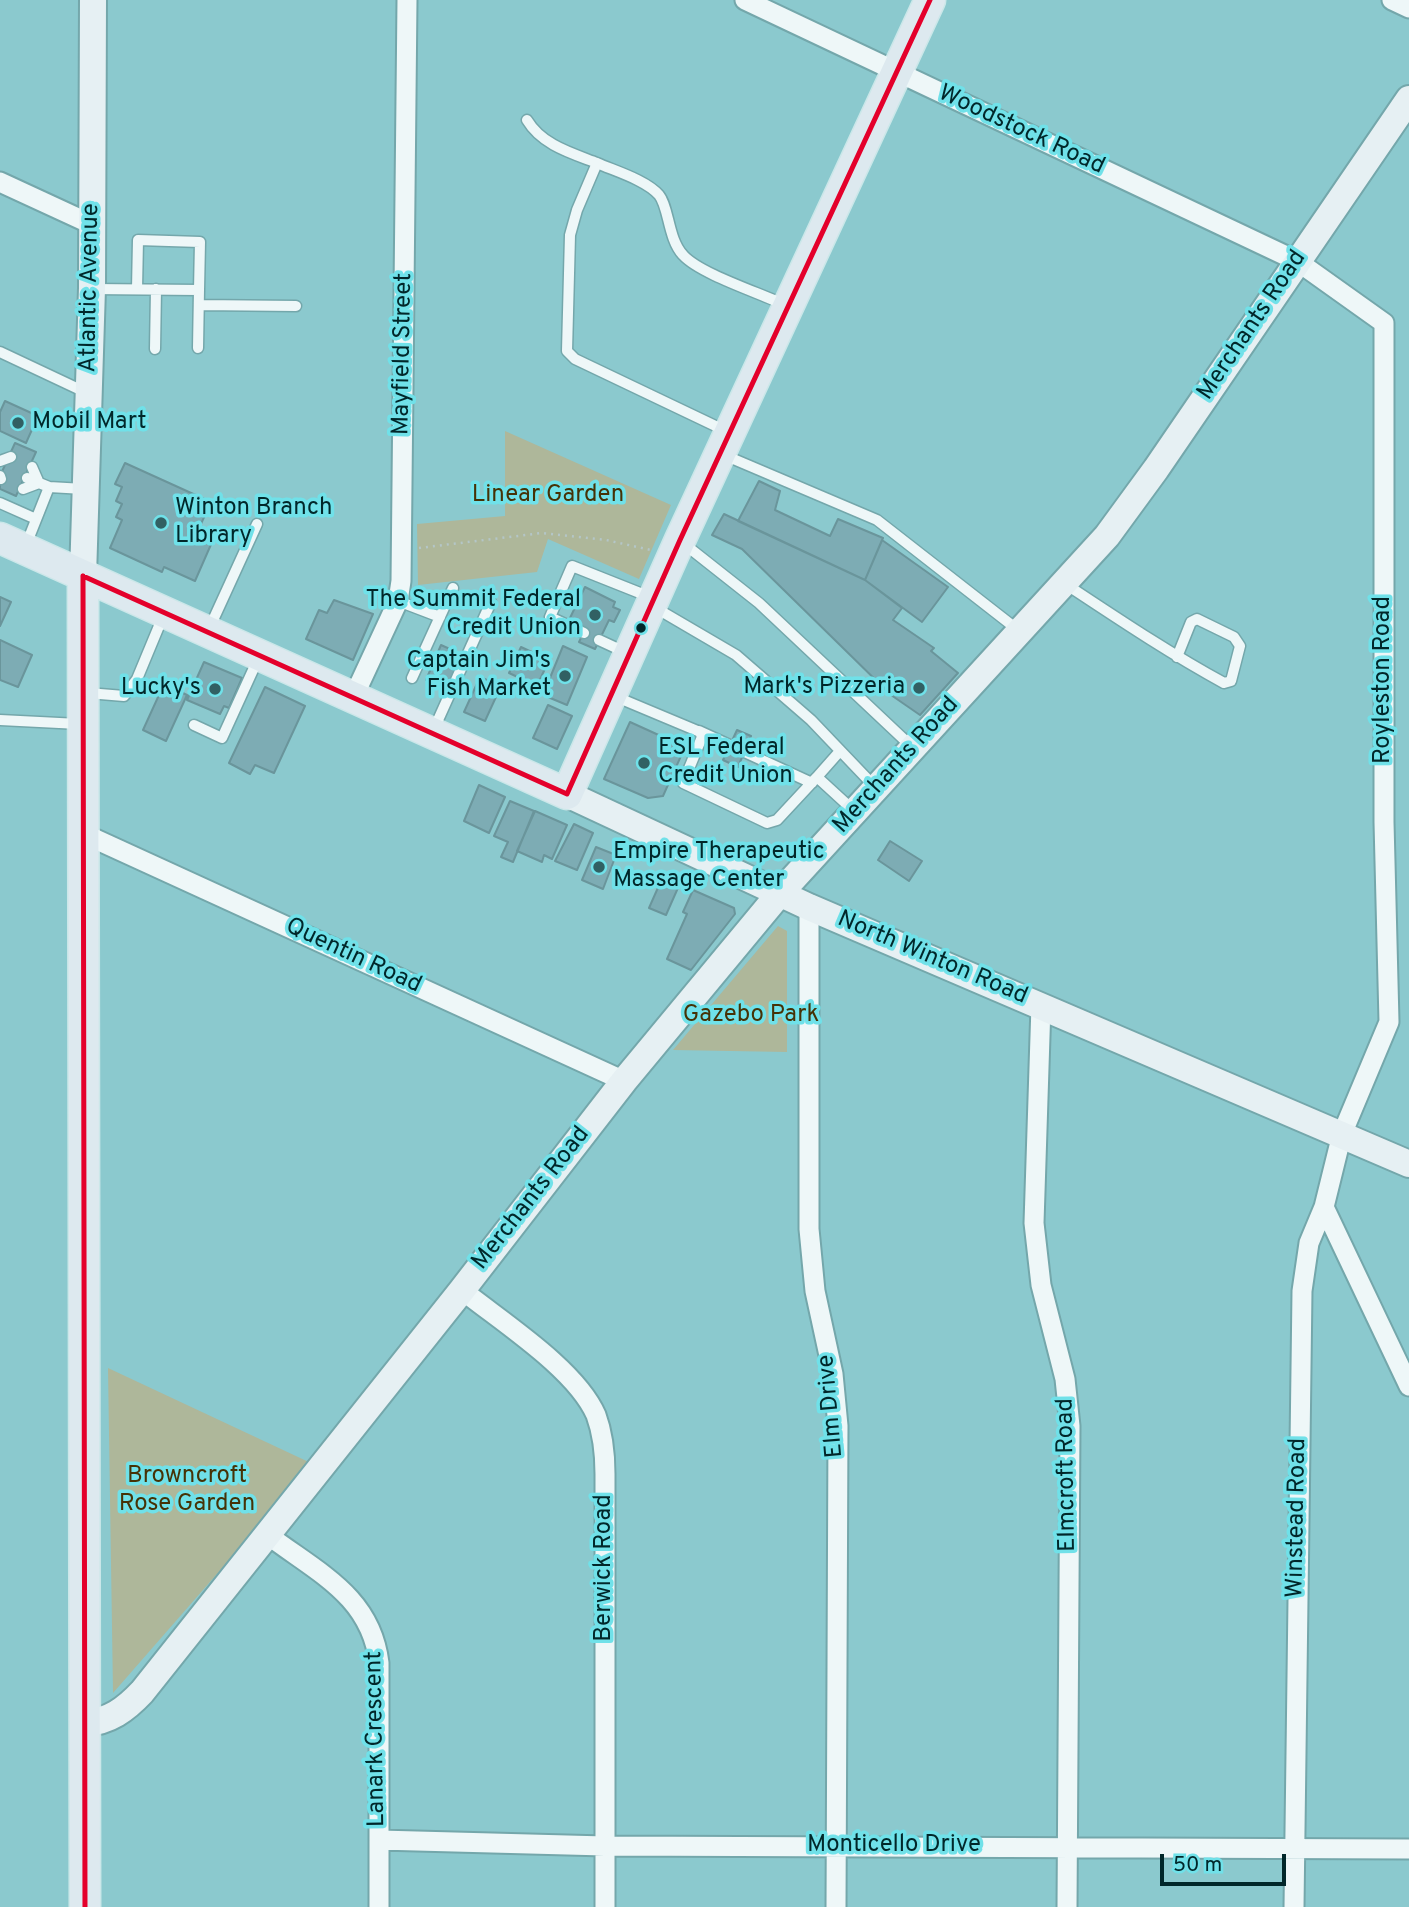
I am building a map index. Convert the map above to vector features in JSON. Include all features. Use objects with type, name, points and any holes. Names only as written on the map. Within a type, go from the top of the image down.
[{"type":"main road","points":[[567,794],[680,540],[930,0]]},
{"type":"main road","name":"North Winton Road","points":[[12,544],[567,794]]},
{"type":"main road","points":[[83,576],[85,1907]]},
{"type":"street","name":"Atlantic Avenue","points":[[83,576],[92,289],[93,0]]},
{"type":"street","name":"Mayfield Street","points":[[353,698],[398,601],[402,549],[407,0]]},
{"type":"street","name":"Woodstock Road","points":[[745,0],[1297,261]]},
{"type":"street","points":[[1392,0],[1409,8]]},
{"type":"street","name":"Merchants Road","points":[[85,1723],[110,1718],[135,1700],[463,1290],[624,1081],[780,893],[1107,536],[1156,469],[1409,99]]},
{"type":"street","points":[[0,182],[93,225]]},
{"type":"street","name":"Royleston Road","points":[[1297,261],[1384,323],[1384,821],[1390,1022],[1342,1134]]},
{"type":"street","name":"North Winton Road","points":[[567,794],[809,907],[1041,1004],[1409,1164]]},
{"type":"street","name":"Quentin Road","points":[[82,833],[624,1081]]},
{"type":"street","name":"Elm Drive","points":[[809,907],[809,1229],[816,1291],[833,1374],[838,1426],[836,1907]]},
{"type":"street","name":"Elmcroft Road","points":[[1041,1004],[1034,1223],[1041,1285],[1065,1379],[1070,1426],[1067,1907]]},
{"type":"street","name":"Winstead Road","points":[[1294,1907],[1299,1343],[1302,1291],[1309,1243],[1325,1207],[1342,1134]]},
{"type":"street","points":[[1325,1207],[1409,1386]]},
{"type":"street","name":"Berwick Road","points":[[463,1290],[579,1388],[597,1418],[601,1435],[606,1474],[605,1907]]},
{"type":"street","name":"Lanark Crescent","points":[[268,1535],[345,1594],[362,1612],[374,1632],[379,1663],[379,1907]]},
{"type":"street","name":"Monticello Drive","points":[[379,1840],[605,1846],[1409,1849]]},
{"type":"lane","points":[[527,120],[538,135],[651,189],[661,197],[667,227],[683,256],[705,270],[789,307]]},
{"type":"lane","points":[[597,163],[577,210],[570,235],[567,351],[575,359],[725,443],[877,520],[1019,631]]},
{"type":"lane","points":[[137,289],[138,240],[200,242],[198,348]]},
{"type":"lane","points":[[92,289],[199,290]]},
{"type":"lane","points":[[155,349],[156,289]]},
{"type":"lane","points":[[198,305],[296,306]]},
{"type":"lane","points":[[0,352],[89,393]]},
{"type":"lane","points":[[1,470],[11,457]]},
{"type":"lane","points":[[12,544],[36,519],[44,485],[32,467]]},
{"type":"lane","points":[[27,478],[44,485]]},
{"type":"lane","points":[[23,489],[44,485],[85,489]]},
{"type":"lane","points":[[0,503],[36,519]]},
{"type":"lane","points":[[208,632],[257,524]]},
{"type":"lane","points":[[680,540],[759,603],[913,748]]},
{"type":"lane","points":[[583,633],[550,617],[572,566],[652,602],[736,655],[811,720],[876,789]]},
{"type":"lane","points":[[1063,583],[1177,657],[1229,683],[1240,646],[1234,637],[1197,619],[1191,622],[1177,657]]},
{"type":"lane","points":[[412,678],[453,588]]},
{"type":"lane","points":[[398,601],[440,617]]},
{"type":"lane","points":[[432,735],[491,601]]},
{"type":"lane","points":[[83,692],[124,696],[137,679],[165,613]]},
{"type":"lane","points":[[599,640],[629,654]]},
{"type":"lane","points":[[194,725],[222,738],[260,656]]},
{"type":"lane","points":[[611,695],[814,780],[855,811]]},
{"type":"lane","points":[[0,720],[83,725]]},
{"type":"lane","points":[[699,732],[702,737],[683,783],[767,823],[777,820],[840,751]]},
{"type":"path","points":[[413,549],[542,533],[606,540],[651,550]]},
{"type":"green space","name":"Linear Garden","points":[[505,431],[671,505],[639,579],[548,539],[537,572],[418,585],[417,524],[505,516]]},
{"type":"green space","name":"Gazebo Park","points":[[778,926],[787,931],[787,1052],[673,1050]]},
{"type":"green space","name":"Browncroft Rose Garden","points":[[108,1368],[313,1464],[113,1693],[113,1692]]},
{"type":"building","name":"Mobil Mart","points":[[5,401],[38,416],[26,443],[0,431],[0,412]]},
{"type":"building","points":[[15,443],[36,452],[16,496],[0,489],[0,476]]},
{"type":"building","name":"Winton Branch Library","points":[[125,463],[211,502],[200,526],[216,533],[195,581],[164,567],[162,572],[110,548],[122,520],[116,517],[122,504],[116,501],[122,487],[115,484]]},
{"type":"building","points":[[759,481],[780,491],[775,510],[830,536],[838,519],[883,538],[865,580],[738,521]]},
{"type":"building","points":[[724,514],[865,580],[902,608],[893,620],[934,648],[931,651],[958,673],[920,715],[891,695],[742,549],[712,535]]},
{"type":"building","points":[[882,540],[948,587],[922,622],[865,580]]},
{"type":"building","name":"The Summit Federal Credit Union","points":[[585,587],[615,602],[613,607],[620,610],[614,622],[609,620],[595,649],[579,642],[585,630],[568,622]]},
{"type":"building","points":[[0,597],[11,602],[0,626]]},
{"type":"building","points":[[334,600],[373,614],[353,660],[306,639],[319,610],[327,613]]},
{"type":"building","points":[[0,640],[32,655],[18,687],[0,680]]},
{"type":"building","points":[[441,645],[463,655],[447,690],[426,680]]},
{"type":"building","name":"Captain Jim's Fish Market","points":[[563,646],[587,657],[567,705],[543,695]]},
{"type":"building","points":[[521,647],[549,660],[537,686],[509,673]]},
{"type":"building","name":"Lucky's","points":[[204,662],[242,678],[229,708],[224,706],[220,714],[187,700]]},
{"type":"building","points":[[480,677],[501,686],[485,721],[464,712]]},
{"type":"building","points":[[164,684],[187,695],[166,741],[143,730]]},
{"type":"building","points":[[265,687],[305,706],[274,773],[255,765],[250,774],[229,763]]},
{"type":"building","points":[[548,705],[572,716],[557,749],[533,738]]},
{"type":"building","name":"ESL Federal Credit Union","points":[[630,722],[685,747],[663,796],[648,798],[604,779]]},
{"type":"building","points":[[737,730],[751,736],[738,767],[723,760]]},
{"type":"building","points":[[479,785],[505,797],[489,833],[464,821]]},
{"type":"building","points":[[510,801],[534,811],[513,862],[501,857],[508,842],[494,836]]},
{"type":"building","points":[[535,811],[567,825],[552,859],[544,855],[542,862],[517,851]]},
{"type":"building","points":[[574,824],[593,833],[577,870],[555,861]]},
{"type":"building","points":[[890,841],[922,861],[909,881],[878,860]]},
{"type":"building","name":"Empire Therapeutic Massage Center","points":[[596,847],[616,855],[603,889],[582,880]]},
{"type":"building","points":[[664,874],[681,881],[666,915],[649,908]]},
{"type":"building","points":[[693,890],[734,908],[735,914],[691,970],[667,959],[687,914],[683,912]]},
{"type":"transit line","points":[[567,794],[680,540],[930,0]]},
{"type":"transit line","points":[[83,576],[85,1907]]},
{"type":"transit line","points":[[83,576],[567,794]]},
{"type":"place","name":"Mobil Mart","points":[[18,423]]},
{"type":"place","name":"Winton Branch Library","points":[[161,523]]},
{"type":"place","name":"The Summit Federal Credit Union","points":[[595,615]]},
{"type":"place","name":"Captain Jim's Fish Market","points":[[565,676]]},
{"type":"place","name":"Mark's Pizzeria","points":[[919,688]]},
{"type":"place","name":"Lucky's","points":[[215,689]]},
{"type":"place","name":"ESL Federal Credit Union","points":[[644,763]]},
{"type":"place","name":"Empire Therapeutic Massage Center","points":[[599,867]]}]
